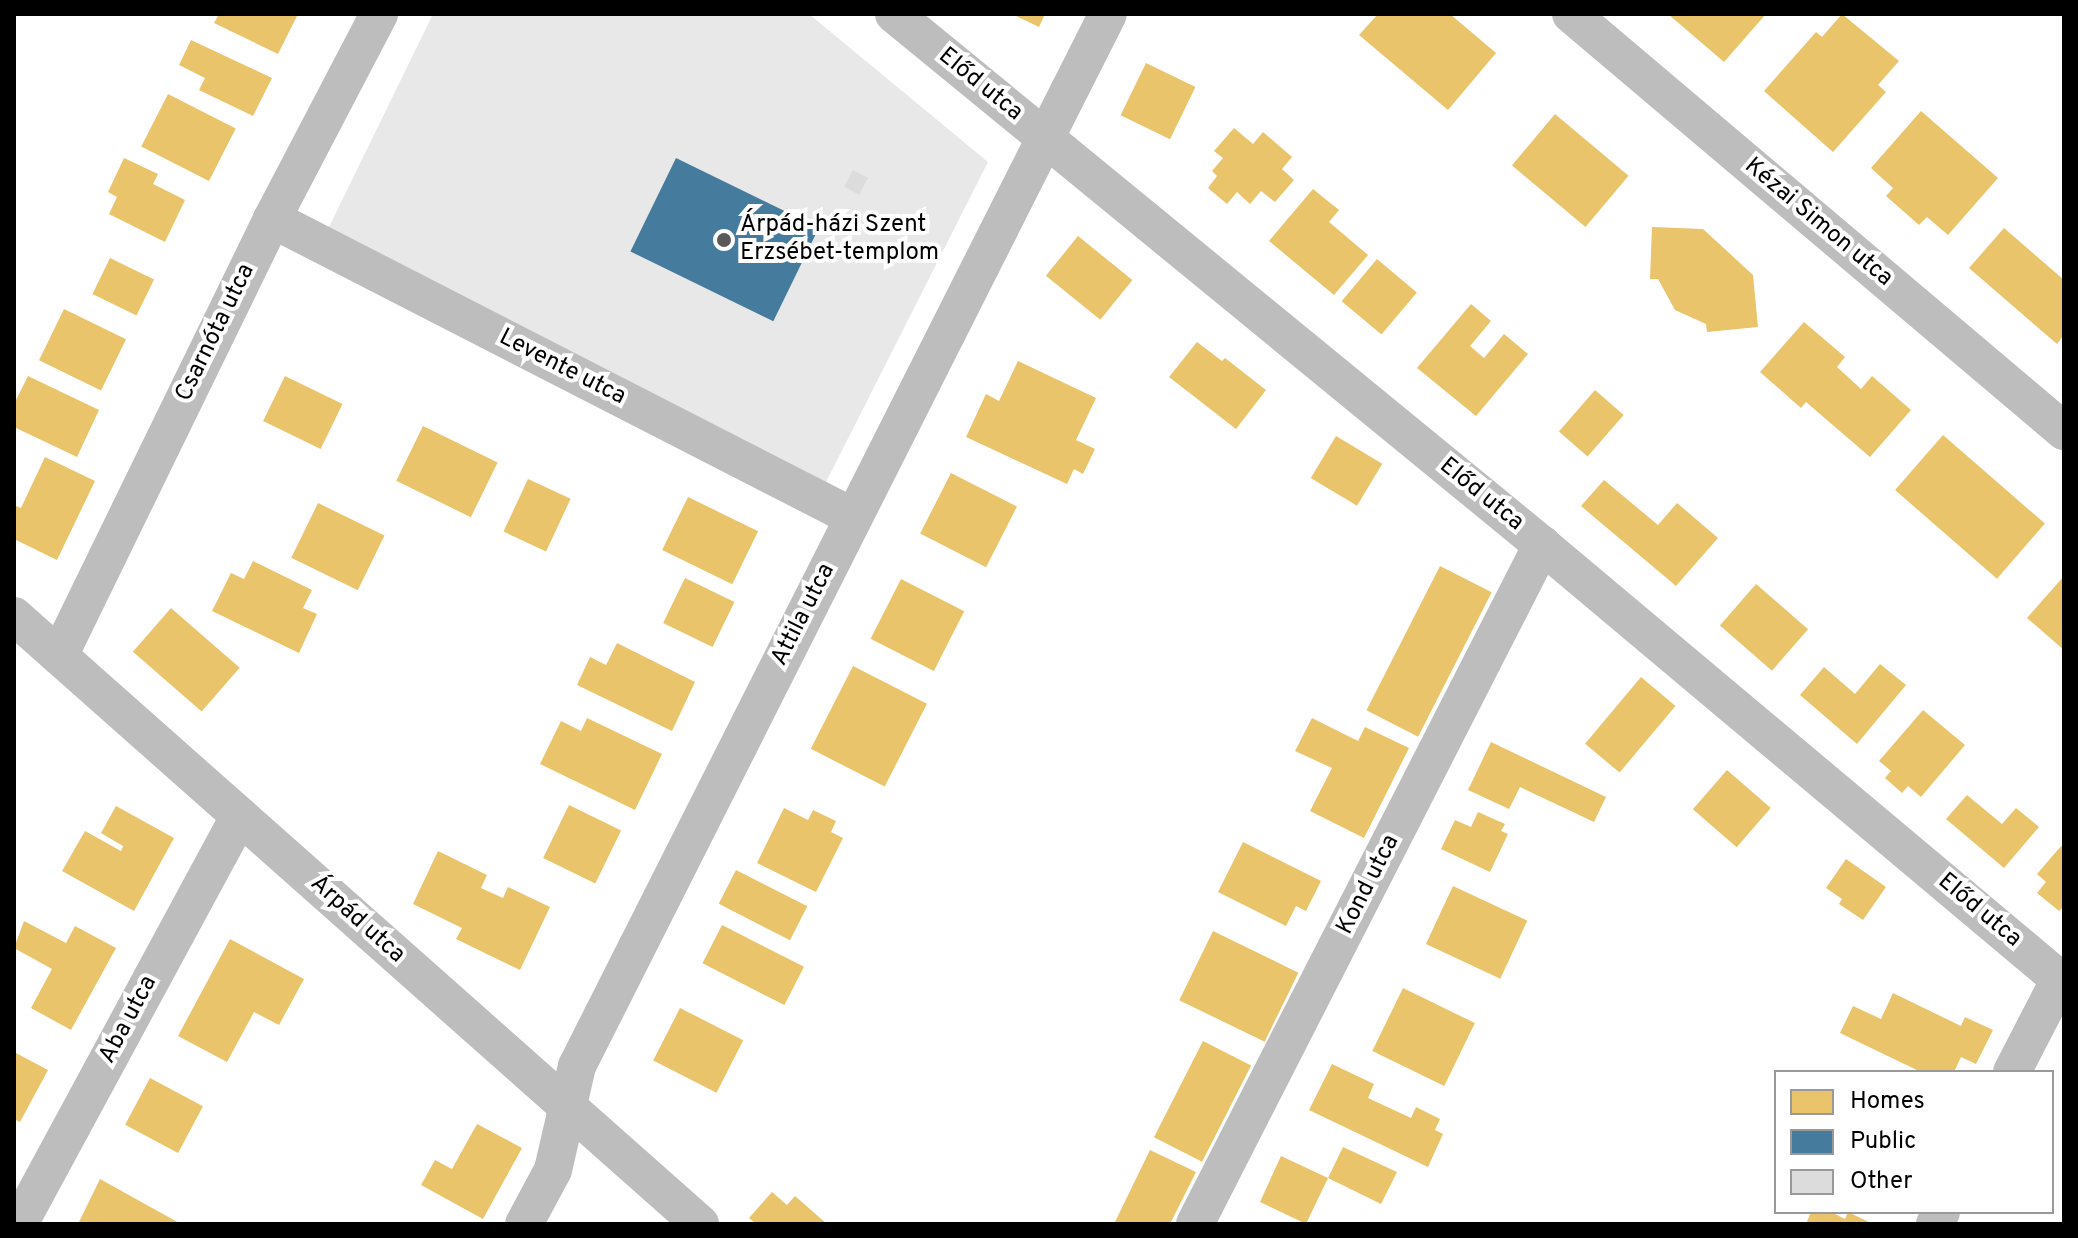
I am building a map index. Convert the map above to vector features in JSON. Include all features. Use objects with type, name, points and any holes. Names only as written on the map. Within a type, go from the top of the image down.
[{"type":"street","name":"Csarnóta utca","points":[[59,656],[272,219],[379,14]]},
{"type":"street","name":"Előd utca","points":[[894,14],[1542,545],[2062,981]]},
{"type":"street","name":"Attila utca","points":[[524,1224],[553,1170],[570,1108],[577,1066],[1108,14]]},
{"type":"street","name":"Kézai Simon utca","points":[[1571,14],[2064,431]]},
{"type":"street","name":"Levente utca","points":[[272,219],[853,517]]},
{"type":"street","name":"Kond utca","points":[[1195,1224],[1542,545]]},
{"type":"street","name":"Árpád utca","points":[[14,616],[700,1224]]},
{"type":"street","name":"Aba utca","points":[[19,1224],[240,816]]},
{"type":"street","points":[[2013,1070],[2062,981]]},
{"type":"shaded area","points":[[433,14],[809,14],[988,162],[821,492],[328,229]]},
{"type":"building: Homes","points":[[219,14],[298,14],[278,54],[214,23]]},
{"type":"building: Homes","points":[[1012,14],[1045,14],[1039,27]]},
{"type":"building: Homes","points":[[1378,14],[1450,14],[1496,53],[1448,110],[1359,35]]},
{"type":"building: Homes","points":[[1668,14],[1766,14],[1724,62]]},
{"type":"building: Homes","points":[[1842,14],[1899,61],[1878,85],[1886,92],[1833,152],[1764,91],[1816,32],[1822,37]]},
{"type":"building: Homes","points":[[191,40],[272,78],[253,116],[199,90],[205,78],[179,65]]},
{"type":"building: Homes","points":[[1146,63],[1195,87],[1170,139],[1121,115]]},
{"type":"building: Homes","points":[[168,94],[236,129],[209,181],[141,147]]},
{"type":"building: Homes","points":[[1921,111],[1998,178],[1948,235],[1927,217],[1919,225],[1886,196],[1893,188],[1871,168]]},
{"type":"building: Homes","points":[[1555,114],[1629,176],[1585,227],[1512,165]]},
{"type":"building: Homes","points":[[1234,128],[1253,144],[1263,132],[1292,157],[1282,169],[1294,180],[1275,202],[1261,191],[1250,204],[1237,192],[1227,204],[1208,188],[1217,176],[1212,171],[1223,158],[1214,151]]},
{"type":"building: Homes","points":[[124,158],[158,174],[153,184],[185,200],[165,242],[109,214],[117,197],[108,192]]},
{"type":"building: Homes","points":[[1313,189],[1339,210],[1329,222],[1368,255],[1334,295],[1269,241]]},
{"type":"building: Homes","points":[[1652,227],[1703,229],[1753,275],[1758,327],[1707,332],[1706,324],[1675,310],[1658,279],[1650,279]]},
{"type":"building: Homes","points":[[2004,228],[2064,280],[2064,335],[2057,344],[1969,268]]},
{"type":"building: Homes","points":[[1078,236],[1132,280],[1100,320],[1046,276]]},
{"type":"building: Homes","points":[[110,258],[154,279],[137,315],[92,294]]},
{"type":"building: Homes","points":[[1377,259],[1417,292],[1381,335],[1342,301]]},
{"type":"building: Homes","points":[[1471,304],[1491,321],[1470,346],[1484,358],[1504,334],[1528,354],[1476,416],[1417,368]]},
{"type":"building: Homes","points":[[64,309],[126,339],[101,390],[39,360]]},
{"type":"building: Homes","points":[[1804,322],[1845,357],[1837,367],[1861,389],[1872,376],[1911,410],[1870,457],[1806,402],[1801,408],[1760,372]]},
{"type":"building: Homes","points":[[1197,342],[1222,361],[1225,358],[1266,390],[1236,429],[1169,377]]},
{"type":"building: Homes","points":[[1018,361],[1096,398],[1076,440],[1095,449],[1083,474],[1074,469],[1067,484],[966,437],[986,394],[999,401]]},
{"type":"building: Homes","points":[[28,376],[99,410],[77,457],[14,427],[14,404]]},
{"type":"building: Homes","points":[[285,376],[343,404],[321,449],[263,421]]},
{"type":"building: Homes","points":[[1595,390],[1624,415],[1588,456],[1559,432]]},
{"type":"building: Homes","points":[[423,426],[498,462],[471,517],[396,481]]},
{"type":"building: Homes","points":[[1943,435],[2045,524],[1997,579],[1895,490]]},
{"type":"building: Homes","points":[[1336,436],[1382,464],[1357,506],[1311,478]]},
{"type":"building: Homes","points":[[45,457],[95,481],[57,560],[14,539],[14,505],[21,508]]},
{"type":"building: Homes","points":[[951,473],[1017,507],[986,567],[920,534]]},
{"type":"building: Homes","points":[[528,479],[571,499],[546,551],[503,532]]},
{"type":"building: Homes","points":[[1604,480],[1658,525],[1677,503],[1718,538],[1676,586],[1581,506]]},
{"type":"building: Homes","points":[[688,497],[758,531],[732,584],[662,550]]},
{"type":"building: Homes","points":[[318,503],[385,535],[358,590],[291,558]]},
{"type":"building: Homes","points":[[253,561],[312,590],[303,608],[317,614],[299,653],[212,611],[231,573],[244,579]]},
{"type":"building: Homes","points":[[1440,566],[1492,592],[1418,737],[1366,710]]},
{"type":"building: Homes","points":[[2064,576],[2064,650],[2027,618]]},
{"type":"building: Homes","points":[[685,578],[734,602],[713,647],[663,623]]},
{"type":"building: Homes","points":[[901,579],[964,611],[934,671],[871,639]]},
{"type":"building: Homes","points":[[1756,584],[1808,629],[1772,671],[1720,626]]},
{"type":"building: Homes","points":[[171,608],[240,668],[202,711],[133,652]]},
{"type":"building: Homes","points":[[617,643],[695,682],[672,731],[577,685],[590,657],[606,665]]},
{"type":"building: Homes","points":[[1880,664],[1906,685],[1857,744],[1800,695],[1824,667],[1855,694]]},
{"type":"building: Homes","points":[[853,666],[927,704],[885,787],[811,749]]},
{"type":"building: Homes","points":[[1641,677],[1675,706],[1620,773],[1585,744]]},
{"type":"building: Homes","points":[[1923,710],[1965,745],[1921,797],[1908,786],[1902,793],[1885,778],[1891,771],[1879,761]]},
{"type":"building: Homes","points":[[587,718],[662,754],[635,810],[540,764],[561,721],[581,731]]},
{"type":"building: Homes","points":[[1312,718],[1358,741],[1365,727],[1409,748],[1364,838],[1310,811],[1332,768],[1295,751]]},
{"type":"building: Homes","points":[[1491,742],[1606,797],[1594,822],[1520,787],[1509,809],[1468,790]]},
{"type":"building: Homes","points":[[1727,770],[1771,808],[1737,847],[1693,809]]},
{"type":"building: Homes","points":[[1967,795],[2002,824],[2016,808],[2039,827],[2004,868],[1946,819]]},
{"type":"building: Homes","points":[[569,805],[621,830],[595,883],[543,858]]},
{"type":"building: Homes","points":[[116,806],[174,838],[134,911],[62,871],[85,831],[121,851],[123,846],[101,833]]},
{"type":"building: Homes","points":[[784,808],[808,820],[813,810],[836,821],[831,832],[843,838],[816,892],[757,863]]},
{"type":"building: Homes","points":[[1478,812],[1505,824],[1501,831],[1508,834],[1490,872],[1441,849],[1455,820],[1471,827]]},
{"type":"building: Homes","points":[[1243,842],[1321,881],[1306,911],[1296,906],[1286,926],[1218,892]]},
{"type":"building: Homes","points":[[2061,846],[2064,849],[2064,906],[2059,911],[2037,893],[2046,882],[2037,874]]},
{"type":"building: Homes","points":[[438,851],[487,875],[481,888],[503,898],[508,887],[550,907],[520,970],[456,939],[462,928],[413,904]]},
{"type":"building: Homes","points":[[1846,859],[1886,887],[1863,920],[1839,904],[1842,899],[1826,888]]},
{"type":"building: Homes","points":[[736,870],[807,906],[790,940],[719,904]]},
{"type":"building: Homes","points":[[1453,886],[1527,921],[1500,979],[1426,944]]},
{"type":"building: Homes","points":[[24,921],[66,943],[75,926],[116,948],[71,1030],[31,1008],[52,969],[14,948]]},
{"type":"building: Homes","points":[[722,925],[804,967],[784,1005],[702,963]]},
{"type":"building: Homes","points":[[1213,931],[1298,973],[1265,1042],[1179,1000]]},
{"type":"building: Homes","points":[[230,939],[304,979],[279,1025],[254,1012],[227,1062],[178,1036]]},
{"type":"building: Homes","points":[[1403,988],[1475,1023],[1444,1086],[1372,1051]]},
{"type":"building: Homes","points":[[1893,993],[1961,1026],[1965,1017],[1993,1030],[1976,1064],[1961,1057],[1955,1070],[1917,1070],[1840,1033],[1853,1006],[1881,1019]]},
{"type":"building: Homes","points":[[680,1008],[743,1040],[716,1093],[653,1061]]},
{"type":"building: Homes","points":[[1203,1041],[1251,1066],[1202,1162],[1154,1137]]},
{"type":"building: Homes","points":[[14,1052],[48,1070],[20,1122],[14,1119]]},
{"type":"building: Homes","points":[[1332,1064],[1374,1084],[1368,1098],[1411,1118],[1416,1107],[1440,1119],[1435,1130],[1443,1134],[1428,1167],[1309,1110]]},
{"type":"building: Homes","points":[[150,1078],[203,1106],[178,1153],[125,1125]]},
{"type":"building: Homes","points":[[477,1124],[522,1148],[483,1219],[421,1185],[435,1160],[452,1169]]},
{"type":"building: Homes","points":[[1343,1147],[1397,1172],[1381,1204],[1328,1178]]},
{"type":"building: Homes","points":[[1150,1150],[1196,1172],[1170,1224],[1114,1224]]},
{"type":"building: Homes","points":[[1281,1156],[1328,1178],[1306,1224],[1260,1202]]},
{"type":"building: Homes","points":[[100,1179],[181,1224],[78,1224]]},
{"type":"building: Homes","points":[[772,1192],[787,1205],[795,1196],[827,1224],[756,1224],[749,1218]]},
{"type":"building: Homes","points":[[1810,1214],[1835,1214],[1845,1219],[1847,1214],[1852,1214],[1873,1224],[1806,1224]]},
{"type":"building: Public","name":"Árpád-házi Szent Erzsébet-templom","points":[[676,158],[819,228],[773,321],[630,251]]},
{"type":"building: Other","points":[[853,170],[868,178],[859,195],[844,187]]},
{"type":"place","name":"Árpád-házi Szent Erzsébet-templom","points":[[724,240]]}]
